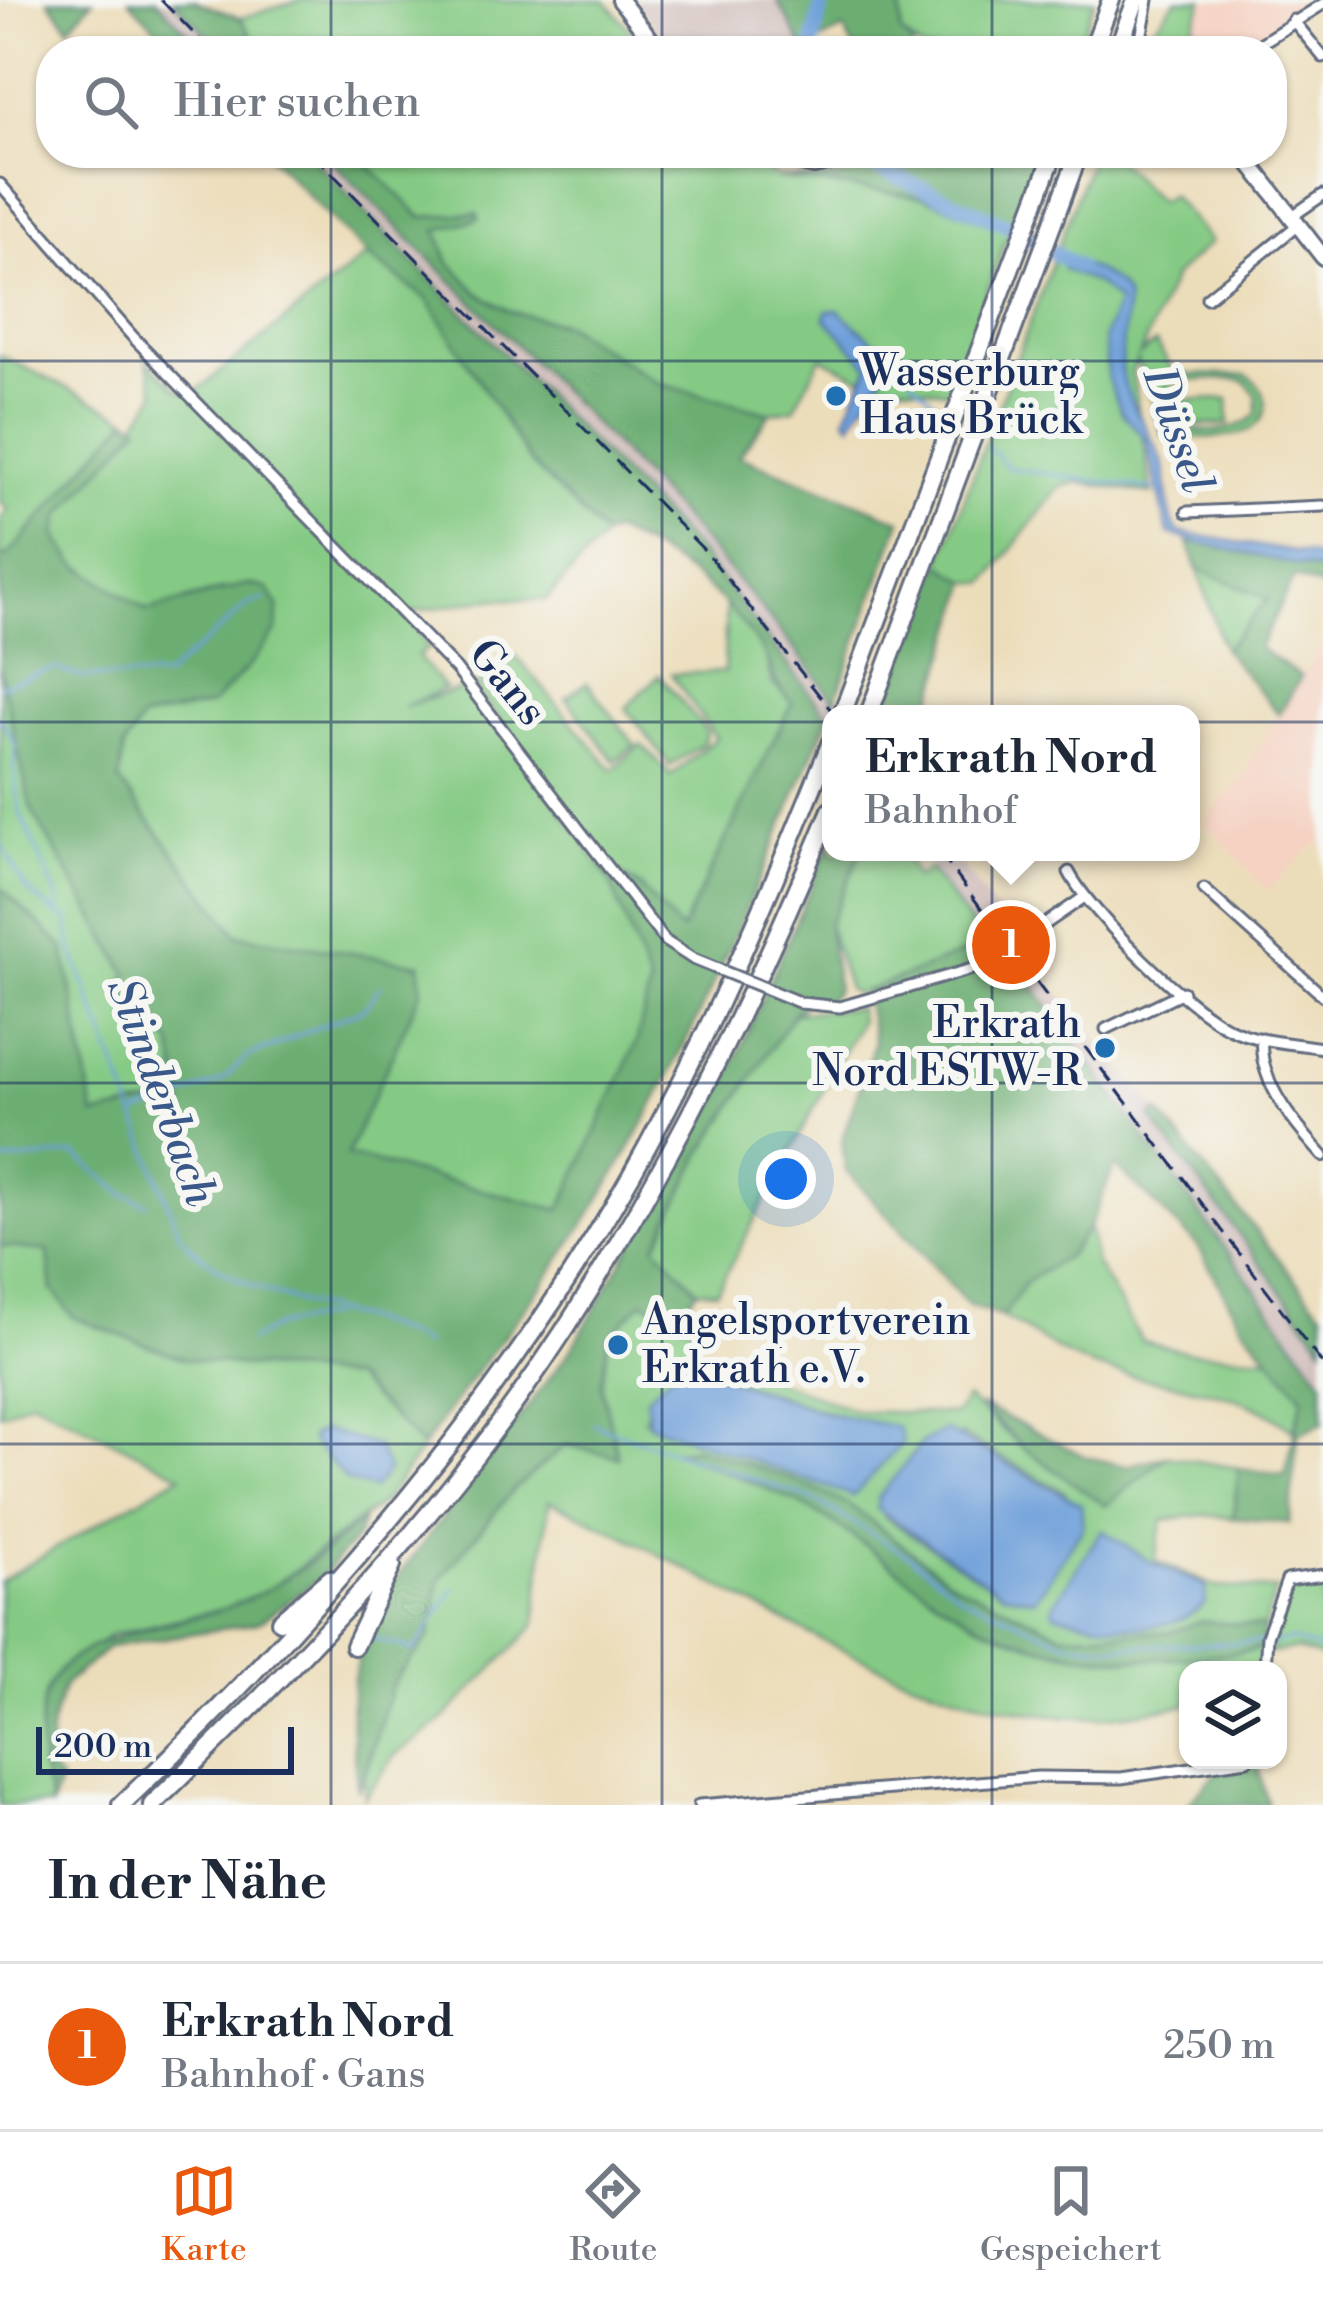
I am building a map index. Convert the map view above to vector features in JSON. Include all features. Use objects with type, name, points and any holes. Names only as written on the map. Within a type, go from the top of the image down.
[{"type":"highway","points":[[1098,36],[1111,0]]},
{"type":"highway","points":[[1123,36],[1136,0]]},
{"type":"highway","points":[[846,705],[1048,168]]},
{"type":"highway","points":[[872,705],[1073,168]]},
{"type":"highway","points":[[121,1805],[231,1700],[351,1568],[520,1350],[589,1245],[693,1056],[758,920],[822,764]]},
{"type":"highway","points":[[152,1805],[245,1715],[407,1539],[514,1404],[649,1188],[780,933],[822,832]]},
{"type":"highway","points":[[354,1646],[366,1613],[407,1539]]},
{"type":"highway","points":[[280,1621],[335,1574],[351,1568]]},
{"type":"main road","points":[[620,0],[648,36]]},
{"type":"main road","points":[[1253,168],[1323,257]]},
{"type":"street","points":[[1142,33],[1148,0]]},
{"type":"street","points":[[1270,36],[1310,4],[1323,4]]},
{"type":"street","points":[[1293,20],[1323,57]]},
{"type":"street","name":"Gans","points":[[0,184],[133,337],[457,669],[665,941],[692,959],[801,1003],[840,1007],[986,965],[1083,898]]},
{"type":"street","points":[[1208,298],[1323,196]]},
{"type":"street","points":[[1187,512],[1323,506]]},
{"type":"street","points":[[1069,872],[1083,898],[1220,1024],[1262,1038],[1323,1048]]},
{"type":"street","points":[[1204,889],[1323,996]]},
{"type":"street","points":[[1106,1029],[1183,992]]},
{"type":"street","points":[[1262,1038],[1262,1058],[1271,1081],[1323,1156]]},
{"type":"street","points":[[1265,1661],[1287,1580],[1323,1575]]},
{"type":"street","points":[[698,1805],[1037,1777],[1121,1778],[1184,1769]]},
{"type":"shaded area","points":[[156,0],[173,0],[208,36],[191,36]]},
{"type":"shaded area","points":[[633,0],[777,0],[796,36],[661,36]]},
{"type":"shaded area","points":[[1203,0],[1297,0],[1283,19],[1258,36],[1190,36]]},
{"type":"shaded area","points":[[322,168],[339,168],[691,525],[762,605],[838,705],[822,708],[699,552]]},
{"type":"shaded area","points":[[1323,643],[1323,847],[1318,842],[1267,890],[1204,822],[1251,768],[1248,763]]},
{"type":"shaded area","points":[[958,861],[1090,1034],[1158,1111],[1151,1119],[1323,1346],[1323,1381],[987,923],[976,932],[970,926],[929,869],[934,862]]},
{"type":"green space","points":[[48,0],[93,0],[69,27]]},
{"type":"green space","points":[[129,0],[156,0],[191,36],[163,36]]},
{"type":"green space","points":[[173,0],[193,0],[240,18],[251,36],[208,36]]},
{"type":"green space","points":[[301,0],[605,0],[635,36],[251,36],[240,18]]},
{"type":"green space","points":[[777,0],[901,0],[904,36],[848,36],[844,29],[830,36],[797,36]]},
{"type":"green space","points":[[901,0],[1095,0],[1082,36],[901,33]]},
{"type":"green space","points":[[1176,0],[1203,0],[1190,36],[1151,36]]},
{"type":"green space","points":[[281,168],[322,168],[699,552],[822,708],[822,733],[715,980],[652,1109],[560,1260],[423,1447],[353,1378],[185,1359],[74,1318],[52,1290],[48,1251],[0,1246],[0,887],[64,948],[94,1116],[149,1104],[184,1106],[172,1044],[117,989],[128,975],[31,809],[0,670],[0,554],[7,557],[128,418],[140,426],[60,516],[56,536],[74,563],[147,611],[247,584],[267,588],[278,606],[277,630],[211,705],[142,719],[124,747],[119,781],[237,935],[420,964],[421,991],[347,1155],[560,1210],[637,1041],[650,985],[604,867],[640,887],[681,931],[792,703],[761,648],[714,594],[637,542],[615,532],[604,536],[531,463],[428,300],[367,255]]},
{"type":"green space","points":[[339,168],[371,168],[421,217],[477,213],[479,219],[437,230],[448,261],[478,293],[511,312],[564,324],[660,384],[770,413],[739,456],[901,520],[835,701],[717,556]]},
{"type":"green space","points":[[371,168],[762,168],[778,178],[923,197],[1009,231],[951,392],[862,378],[821,357],[794,409],[770,413],[660,384],[564,324],[511,312],[478,293],[448,261],[437,229],[478,219],[421,217]]},
{"type":"green space","points":[[864,168],[1032,168],[1009,231],[923,197],[778,178],[840,177]]},
{"type":"green space","points":[[1087,168],[1125,168],[1159,202],[1171,195],[1211,242],[1174,276],[1140,354],[1156,343],[1173,371],[1163,381],[1181,374],[1246,375],[1264,396],[1261,419],[1239,434],[1164,437],[1154,413],[1155,393],[1150,397],[1137,360],[1132,371],[1152,494],[1077,482],[1059,488],[986,583],[969,582],[940,564]],"holes":[[[1180,380],[1245,381],[1257,396],[1257,413],[1223,430],[1180,427],[1161,414],[1161,393]]]},
{"type":"green space","points":[[367,255],[428,300],[531,463],[604,536],[546,600],[487,599],[406,613],[429,648],[418,656],[445,689],[403,707],[467,687],[578,834],[631,921],[646,959],[649,990],[635,1047],[560,1211],[347,1155],[421,991],[420,964],[237,935],[119,781],[124,746],[142,718],[211,705],[224,589],[147,611],[74,563],[56,535],[60,516],[139,426],[137,422],[156,393],[147,361],[180,391],[195,392]]},
{"type":"green space","points":[[0,355],[128,418],[6,558],[0,554],[0,520],[9,508],[0,504]]},
{"type":"green space","points":[[1228,399],[1229,424],[1178,426],[1177,400]]},
{"type":"green space","points":[[1188,543],[1218,544],[1323,571],[1323,588],[1294,577],[1259,648],[1301,677],[1279,714],[1224,650],[1268,599],[1197,568]]},
{"type":"green space","points":[[940,564],[969,582],[931,705],[886,705]]},
{"type":"green space","points":[[1197,568],[1269,599],[1224,650]]},
{"type":"green space","points":[[726,602],[765,653],[772,683],[793,703],[680,932],[640,887],[607,865],[475,687],[515,655],[613,770],[641,744],[671,776],[716,738],[671,674],[724,672]]},
{"type":"green space","points":[[0,670],[31,809],[128,975],[117,990],[172,1043],[184,1106],[149,1104],[94,1116],[64,948],[0,887]]},
{"type":"green space","points":[[659,675],[706,731],[704,743],[670,766],[626,708]]},
{"type":"green space","points":[[587,682],[635,745],[615,761],[566,698]]},
{"type":"green space","points":[[822,861],[857,861],[828,925],[837,989],[825,1004],[808,1001],[794,1013],[700,1156],[656,1246],[697,1290],[678,1316],[643,1301],[609,1336],[601,1384],[618,1457],[566,1445],[514,1489],[440,1579],[429,1637],[392,1684],[358,1791],[352,1696],[359,1654],[377,1604],[573,1347],[729,1074]]},
{"type":"green space","points":[[857,861],[908,861],[916,878],[929,869],[983,941],[956,960],[856,994],[848,989],[828,925]]},
{"type":"green space","points":[[978,947],[996,976],[1022,971],[1323,1381],[1323,1423],[1298,1434],[1289,1523],[1233,1518],[1239,1468],[1285,1476],[1303,1397],[1242,1325],[1198,1246],[1115,1165],[1089,1227],[1068,1255],[1025,1283],[1003,1317],[969,1306],[845,1169],[842,1140],[874,1043],[864,992]]},
{"type":"green space","points":[[858,1008],[860,1021],[717,1291],[697,1290],[656,1247],[700,1156],[794,1013]]},
{"type":"green space","points":[[1158,1111],[1323,1313],[1323,1346],[1151,1118]]},
{"type":"green space","points":[[1089,1227],[1096,1264],[1142,1341],[1188,1352],[1269,1357],[1304,1397],[1293,1431],[1272,1415],[1223,1395],[1081,1362],[1003,1317],[1025,1283],[1068,1255]]},
{"type":"green space","points":[[0,1246],[48,1251],[52,1290],[185,1359],[353,1378],[423,1447],[384,1501],[273,1587],[225,1608],[110,1635],[48,1687],[40,1725],[41,1767],[51,1805],[0,1805],[0,1581],[181,1475],[32,1400],[0,1414]]},
{"type":"green space","points":[[643,1301],[697,1330],[691,1349],[858,1411],[955,1414],[966,1398],[1025,1449],[1106,1505],[1167,1456],[1239,1468],[1233,1518],[1203,1515],[1163,1520],[1155,1560],[1216,1587],[1276,1590],[1264,1627],[1202,1621],[1171,1632],[1062,1634],[950,1581],[851,1506],[794,1480],[697,1448],[677,1452],[805,1506],[957,1611],[1028,1644],[1105,1658],[1145,1659],[1262,1649],[1261,1661],[1179,1661],[1179,1706],[1100,1717],[1018,1710],[949,1693],[880,1666],[549,1501],[535,1626],[438,1724],[395,1755],[365,1797],[365,1775],[392,1684],[429,1637],[440,1579],[514,1489],[566,1445],[617,1456],[601,1384],[609,1336]],"holes":[[[675,1368],[897,1427],[903,1442],[853,1496],[649,1424],[644,1418]],[[961,1435],[1065,1492],[1083,1528],[1035,1599],[1003,1593],[885,1518],[878,1498],[894,1479]],[[1102,1530],[1152,1563],[1206,1586],[1205,1603],[1190,1615],[1153,1626],[1093,1622],[1055,1613],[1053,1605]]]},
{"type":"green space","points":[[980,1405],[1087,1457],[1126,1466],[1167,1456],[1106,1506],[1025,1449]]},
{"type":"green space","points":[[696,1447],[794,1480],[851,1506],[950,1581],[1062,1634],[1170,1632],[1202,1621],[1264,1627],[1262,1649],[1185,1658],[1107,1657],[1032,1644],[995,1631],[940,1600],[801,1504],[675,1451]]},
{"type":"green space","points":[[363,1519],[357,1537],[320,1579],[257,1623],[109,1647],[64,1685],[51,1726],[50,1770],[60,1780],[51,1805],[41,1749],[42,1708],[54,1678],[74,1657],[103,1642],[259,1594]]},
{"type":"green space","points":[[1323,1585],[1323,1658],[1295,1649],[1270,1653],[1291,1589]]},
{"type":"green space","points":[[1258,1769],[1268,1805],[1187,1805],[1219,1770]]},
{"type":"water","points":[[1065,258],[1108,277],[1126,297],[1124,382],[1162,461],[1178,532],[1311,555],[1323,560],[1323,571],[1168,533],[1146,439],[1122,413],[1108,380],[1104,337],[1118,303],[1099,285],[1063,269]]},
{"type":"water","points":[[838,310],[891,356],[851,424],[845,417],[869,366],[825,318],[827,311]]},
{"type":"water","points":[[687,1359],[732,1381],[827,1413],[897,1427],[903,1442],[853,1496],[649,1424],[646,1397]]},
{"type":"water","points":[[323,1430],[377,1446],[388,1471],[373,1489],[347,1481],[312,1442],[311,1436]]},
{"type":"water","points":[[945,1430],[1081,1504],[1083,1527],[1035,1599],[1003,1593],[877,1509],[878,1498],[922,1443]]},
{"type":"water","points":[[1102,1530],[1152,1563],[1206,1586],[1205,1603],[1190,1615],[1153,1626],[1112,1625],[1054,1613],[1053,1605]]},
{"type":"waterway","name":"Düssel","points":[[815,36],[823,0]]},
{"type":"waterway","name":"Düssel","points":[[877,168],[1005,224],[1078,267]]},
{"type":"waterway","points":[[910,378],[940,406]]},
{"type":"waterway","points":[[989,447],[1008,468],[1157,490]]},
{"type":"waterway","points":[[0,686],[55,668],[81,677],[165,677],[249,604],[265,599]]},
{"type":"waterway","name":"Stinderbach","points":[[0,716],[16,746],[20,813],[57,896],[58,914],[67,919],[71,948],[180,1235],[205,1259],[265,1291],[396,1331],[426,1345]]},
{"type":"waterway","points":[[0,842],[26,889],[56,914]]},
{"type":"waterway","points":[[137,1114],[222,1081],[247,1057],[365,1008],[381,985]]},
{"type":"waterway","points":[[0,1162],[75,1154],[124,1194],[147,1204]]},
{"type":"waterway","points":[[249,1341],[274,1327],[332,1315]]},
{"type":"waterway","name":"Stinderbach","points":[[593,1424],[815,1500],[909,1556],[960,1595],[1065,1642],[1115,1647],[1263,1642]]},
{"type":"waterway","points":[[369,1637],[414,1651],[454,1588]]},
{"type":"waterway","name":"Stinderbach","points":[[1272,1643],[1292,1640],[1323,1651]]},
{"type":"railway","points":[[161,0],[196,36]]},
{"type":"railway","points":[[327,168],[707,553],[827,705]]},
{"type":"railway","points":[[946,861],[1323,1365]]},
{"type":"place","name":"Wasserburg Haus Brück","points":[[836,396]]},
{"type":"place","name":"Erkrath Nord","points":[[1011,945]]},
{"type":"place","name":"Erkrath Nord ESTW-R","points":[[1105,1048]]},
{"type":"place","name":"Angelsportverein Erkrath e.V.","points":[[618,1345]]}]
